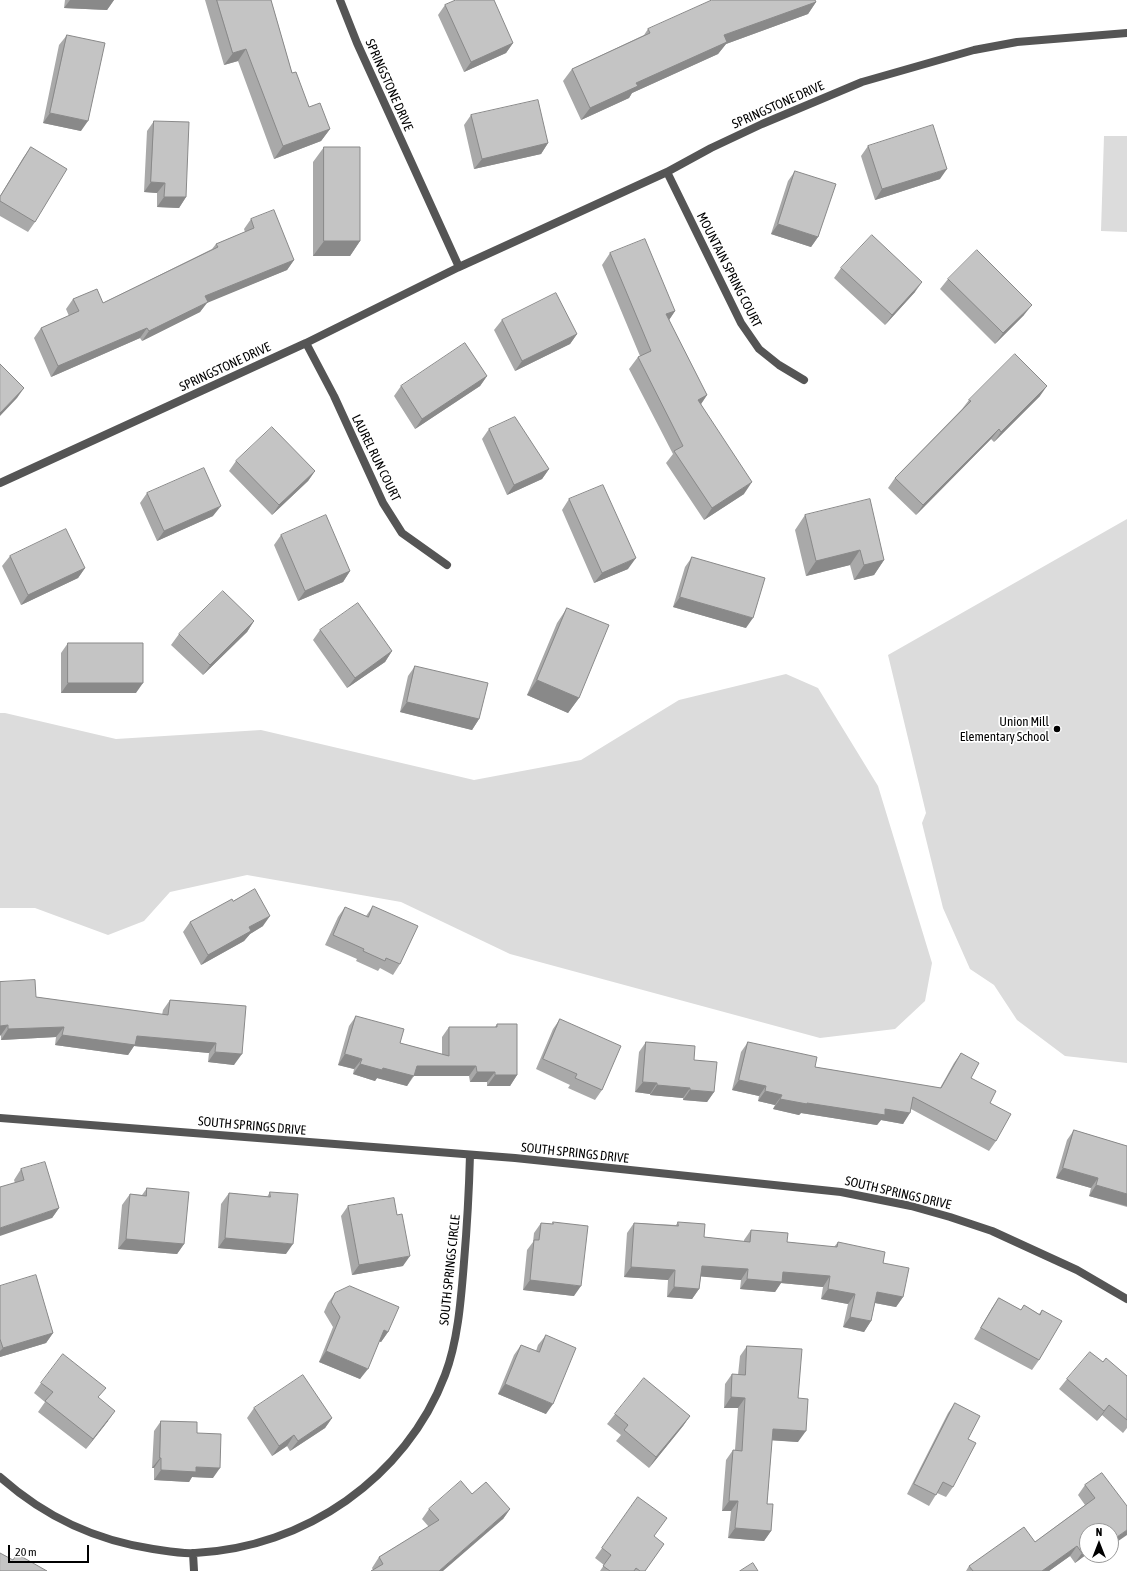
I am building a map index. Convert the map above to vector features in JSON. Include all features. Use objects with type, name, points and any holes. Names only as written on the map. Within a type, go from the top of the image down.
[{"type":"street","name":"SPRINGSTONE DRIVE","points":[[340,0],[356,43],[459,267]]},
{"type":"street","name":"SPRINGSTONE DRIVE","points":[[0,483],[306,343],[459,267],[667,172],[711,148],[762,124],[862,82],[981,48],[1017,42],[1127,33]]},
{"type":"street","name":"MOUNTAIN SPRING COURT","points":[[667,172],[741,324],[758,349],[779,365],[804,380]]},
{"type":"street","name":"LAUREL RUN COURT","points":[[306,343],[334,396],[383,503],[402,533],[447,565]]},
{"type":"street","name":"SOUTH SPRINGS DRIVE","points":[[0,1118],[515,1158],[841,1192],[911,1206],[992,1231],[1077,1270],[1127,1299]]},
{"type":"street","name":"SOUTH SPRINGS CIRCLE","points":[[0,1477],[16,1491],[64,1522],[89,1533],[127,1545],[170,1552],[194,1553],[234,1549],[301,1527],[334,1510],[365,1487],[402,1450],[431,1405],[446,1374],[455,1337],[462,1294],[469,1197],[470,1155]]},
{"type":"street","points":[[194,1553],[194,1571]]},
{"type":"shaded area","points":[[1104,136],[1127,136],[1127,232],[1101,231]]},
{"type":"shaded area","points":[[1127,519],[1127,1063],[1065,1056],[1017,1020],[994,985],[970,969],[943,908],[922,823],[926,813],[888,655]]},
{"type":"shaded area","points":[[786,674],[818,688],[878,786],[932,963],[925,1001],[895,1029],[820,1038],[510,954],[401,902],[247,875],[170,892],[144,921],[108,935],[35,908],[0,908],[0,713],[116,739],[261,730],[474,780],[581,760],[679,700]]},
{"type":"building","points":[[217,0],[271,0],[292,73],[296,72],[309,107],[320,103],[330,129],[283,146],[246,49],[233,53]]},
{"type":"building","points":[[456,0],[494,0],[513,43],[471,62],[445,5]]},
{"type":"building","points":[[712,0],[815,0],[816,2],[724,35],[727,42],[636,83],[638,86],[590,108],[572,69],[650,33],[648,29]]},
{"type":"building","points":[[67,35],[105,43],[88,121],[50,113]]},
{"type":"building","points":[[538,100],[548,143],[482,159],[471,115]]},
{"type":"building","points":[[154,121],[189,122],[186,197],[164,197],[165,183],[151,182]]},
{"type":"building","points":[[933,125],[947,169],[882,189],[868,146]]},
{"type":"building","points":[[31,147],[67,169],[35,222],[0,201],[0,197]]},
{"type":"building","points":[[324,147],[360,147],[360,241],[324,241]]},
{"type":"building","points":[[795,171],[836,184],[818,237],[778,224]]},
{"type":"building","points":[[274,210],[294,260],[205,296],[208,302],[149,331],[147,328],[58,366],[41,328],[79,311],[73,299],[97,289],[103,303],[218,247],[216,244],[254,228],[251,219]]},
{"type":"building","points":[[872,235],[922,282],[892,315],[841,268]]},
{"type":"building","points":[[645,239],[675,311],[666,314],[707,395],[698,400],[752,482],[712,508],[674,451],[683,446],[638,357],[651,351],[610,253]]},
{"type":"building","points":[[977,250],[1032,305],[1003,333],[948,279]]},
{"type":"building","points":[[556,293],[577,334],[522,361],[502,320]]},
{"type":"building","points":[[465,343],[487,376],[422,419],[401,386]]},
{"type":"building","points":[[1015,354],[1047,386],[1001,432],[999,429],[923,505],[895,478]]},
{"type":"building","points":[[0,364],[24,388],[0,413]]},
{"type":"building","points":[[515,417],[549,469],[514,485],[489,429]]},
{"type":"building","points":[[272,427],[315,471],[279,505],[236,461]]},
{"type":"building","points":[[204,468],[221,506],[164,531],[147,493]]},
{"type":"building","points":[[603,485],[636,558],[602,573],[569,499]]},
{"type":"building","points":[[870,499],[884,560],[864,565],[860,550],[816,561],[805,515]]},
{"type":"building","points":[[326,515],[350,571],[305,591],[281,535]]},
{"type":"building","points":[[66,529],[85,568],[28,595],[10,556]]},
{"type":"building","points":[[692,557],[765,578],[753,618],[680,597]]},
{"type":"building","points":[[223,591],[254,621],[210,665],[179,634]]},
{"type":"building","points":[[358,603],[392,651],[355,678],[320,630]]},
{"type":"building","points":[[567,608],[609,625],[579,698],[537,680]]},
{"type":"building","points":[[68,643],[143,643],[143,683],[68,683]]},
{"type":"building","points":[[415,666],[488,683],[479,719],[407,702]]},
{"type":"building","points":[[255,889],[270,916],[249,927],[251,931],[208,955],[190,922],[232,899],[233,901]]},
{"type":"building","points":[[373,906],[418,926],[400,964],[386,958],[385,961],[363,951],[364,949],[333,935],[345,907],[368,917]]},
{"type":"building","points":[[35,980],[36,997],[168,1015],[170,1000],[246,1006],[242,1054],[215,1052],[216,1043],[137,1036],[135,1045],[62,1035],[64,1027],[8,1029],[8,1025],[0,1026],[0,982]]},
{"type":"building","points":[[356,1016],[404,1029],[400,1043],[449,1056],[449,1027],[497,1027],[497,1024],[517,1024],[517,1075],[495,1075],[495,1072],[477,1072],[476,1066],[417,1066],[414,1076],[360,1064],[362,1059],[345,1054]]},
{"type":"building","points":[[560,1019],[621,1046],[602,1090],[575,1078],[577,1074],[543,1059]]},
{"type":"building","points":[[646,1042],[695,1046],[694,1060],[717,1062],[714,1092],[690,1090],[690,1088],[657,1085],[657,1083],[643,1082]]},
{"type":"building","points":[[748,1042],[817,1057],[815,1067],[941,1088],[961,1053],[979,1063],[971,1078],[996,1091],[990,1103],[1011,1114],[996,1141],[913,1097],[910,1113],[885,1109],[885,1115],[780,1099],[782,1095],[765,1091],[766,1086],[739,1080]]},
{"type":"building","points":[[1074,1130],[1127,1146],[1127,1194],[1096,1185],[1098,1178],[1063,1168]]},
{"type":"building","points":[[45,1162],[59,1208],[0,1228],[0,1187],[24,1180],[21,1169]]},
{"type":"building","points":[[147,1188],[189,1192],[184,1244],[126,1239],[130,1194],[146,1196]]},
{"type":"building","points":[[270,1192],[298,1194],[293,1244],[225,1238],[229,1193],[270,1197]]},
{"type":"building","points":[[394,1198],[397,1215],[402,1214],[410,1256],[359,1265],[348,1206]]},
{"type":"building","points":[[553,1222],[588,1226],[581,1286],[530,1280],[534,1240],[539,1240],[541,1223],[553,1224]]},
{"type":"building","points":[[678,1222],[705,1224],[704,1237],[750,1242],[751,1230],[788,1233],[787,1242],[837,1247],[838,1242],[885,1252],[883,1263],[909,1268],[903,1297],[877,1292],[871,1321],[850,1317],[855,1294],[828,1289],[830,1276],[783,1272],[782,1282],[747,1279],[748,1269],[702,1266],[699,1289],[674,1287],[675,1270],[631,1267],[634,1223],[678,1226]]},
{"type":"building","points":[[36,1275],[53,1333],[3,1348],[0,1339],[0,1286]]},
{"type":"building","points":[[350,1286],[399,1307],[388,1332],[384,1330],[368,1369],[326,1351],[340,1317],[331,1302],[335,1293]]},
{"type":"building","points":[[999,1298],[1021,1310],[1024,1305],[1040,1315],[1042,1310],[1062,1321],[1039,1360],[981,1328]]},
{"type":"building","points":[[546,1335],[576,1348],[553,1404],[505,1384],[521,1345],[539,1352]]},
{"type":"building","points":[[747,1346],[802,1349],[798,1398],[808,1399],[806,1431],[773,1429],[767,1504],[773,1504],[771,1531],[735,1528],[738,1501],[729,1501],[733,1450],[742,1451],[745,1398],[731,1397],[732,1374],[745,1375]]},
{"type":"building","points":[[1090,1352],[1103,1362],[1106,1358],[1127,1376],[1127,1420],[1109,1405],[1104,1411],[1067,1379]]},
{"type":"building","points":[[63,1354],[106,1388],[98,1397],[115,1411],[93,1439],[45,1401],[53,1392],[41,1383]]},
{"type":"building","points":[[303,1375],[332,1418],[298,1441],[294,1435],[279,1446],[254,1408]]},
{"type":"building","points":[[644,1378],[690,1416],[656,1457],[624,1430],[628,1425],[615,1414]]},
{"type":"building","points":[[955,1403],[980,1416],[968,1439],[976,1443],[953,1487],[943,1482],[936,1495],[914,1484]]},
{"type":"building","points":[[161,1421],[197,1422],[197,1433],[221,1434],[220,1468],[196,1467],[196,1472],[161,1470]]},
{"type":"building","points":[[1102,1473],[1127,1506],[1127,1530],[1119,1536],[1119,1523],[1079,1523],[1079,1549],[1077,1546],[1042,1571],[973,1571],[969,1566],[1024,1527],[1035,1542],[1095,1498],[1085,1485]]},
{"type":"building","points":[[461,1481],[472,1494],[486,1482],[510,1509],[439,1571],[371,1571],[383,1564],[379,1557],[439,1520],[429,1509]]},
{"type":"building","points":[[638,1497],[667,1518],[654,1536],[664,1544],[645,1571],[640,1571],[636,1568],[634,1571],[610,1571],[603,1566],[611,1555],[602,1548]]},
{"type":"building","points":[[0,1553],[13,1560],[17,1554],[47,1571],[0,1571]]},
{"type":"building","points":[[753,1563],[758,1571],[740,1571]]},
{"type":"place","name":"Union Mill Elementary School","points":[[1057,729]]}]
